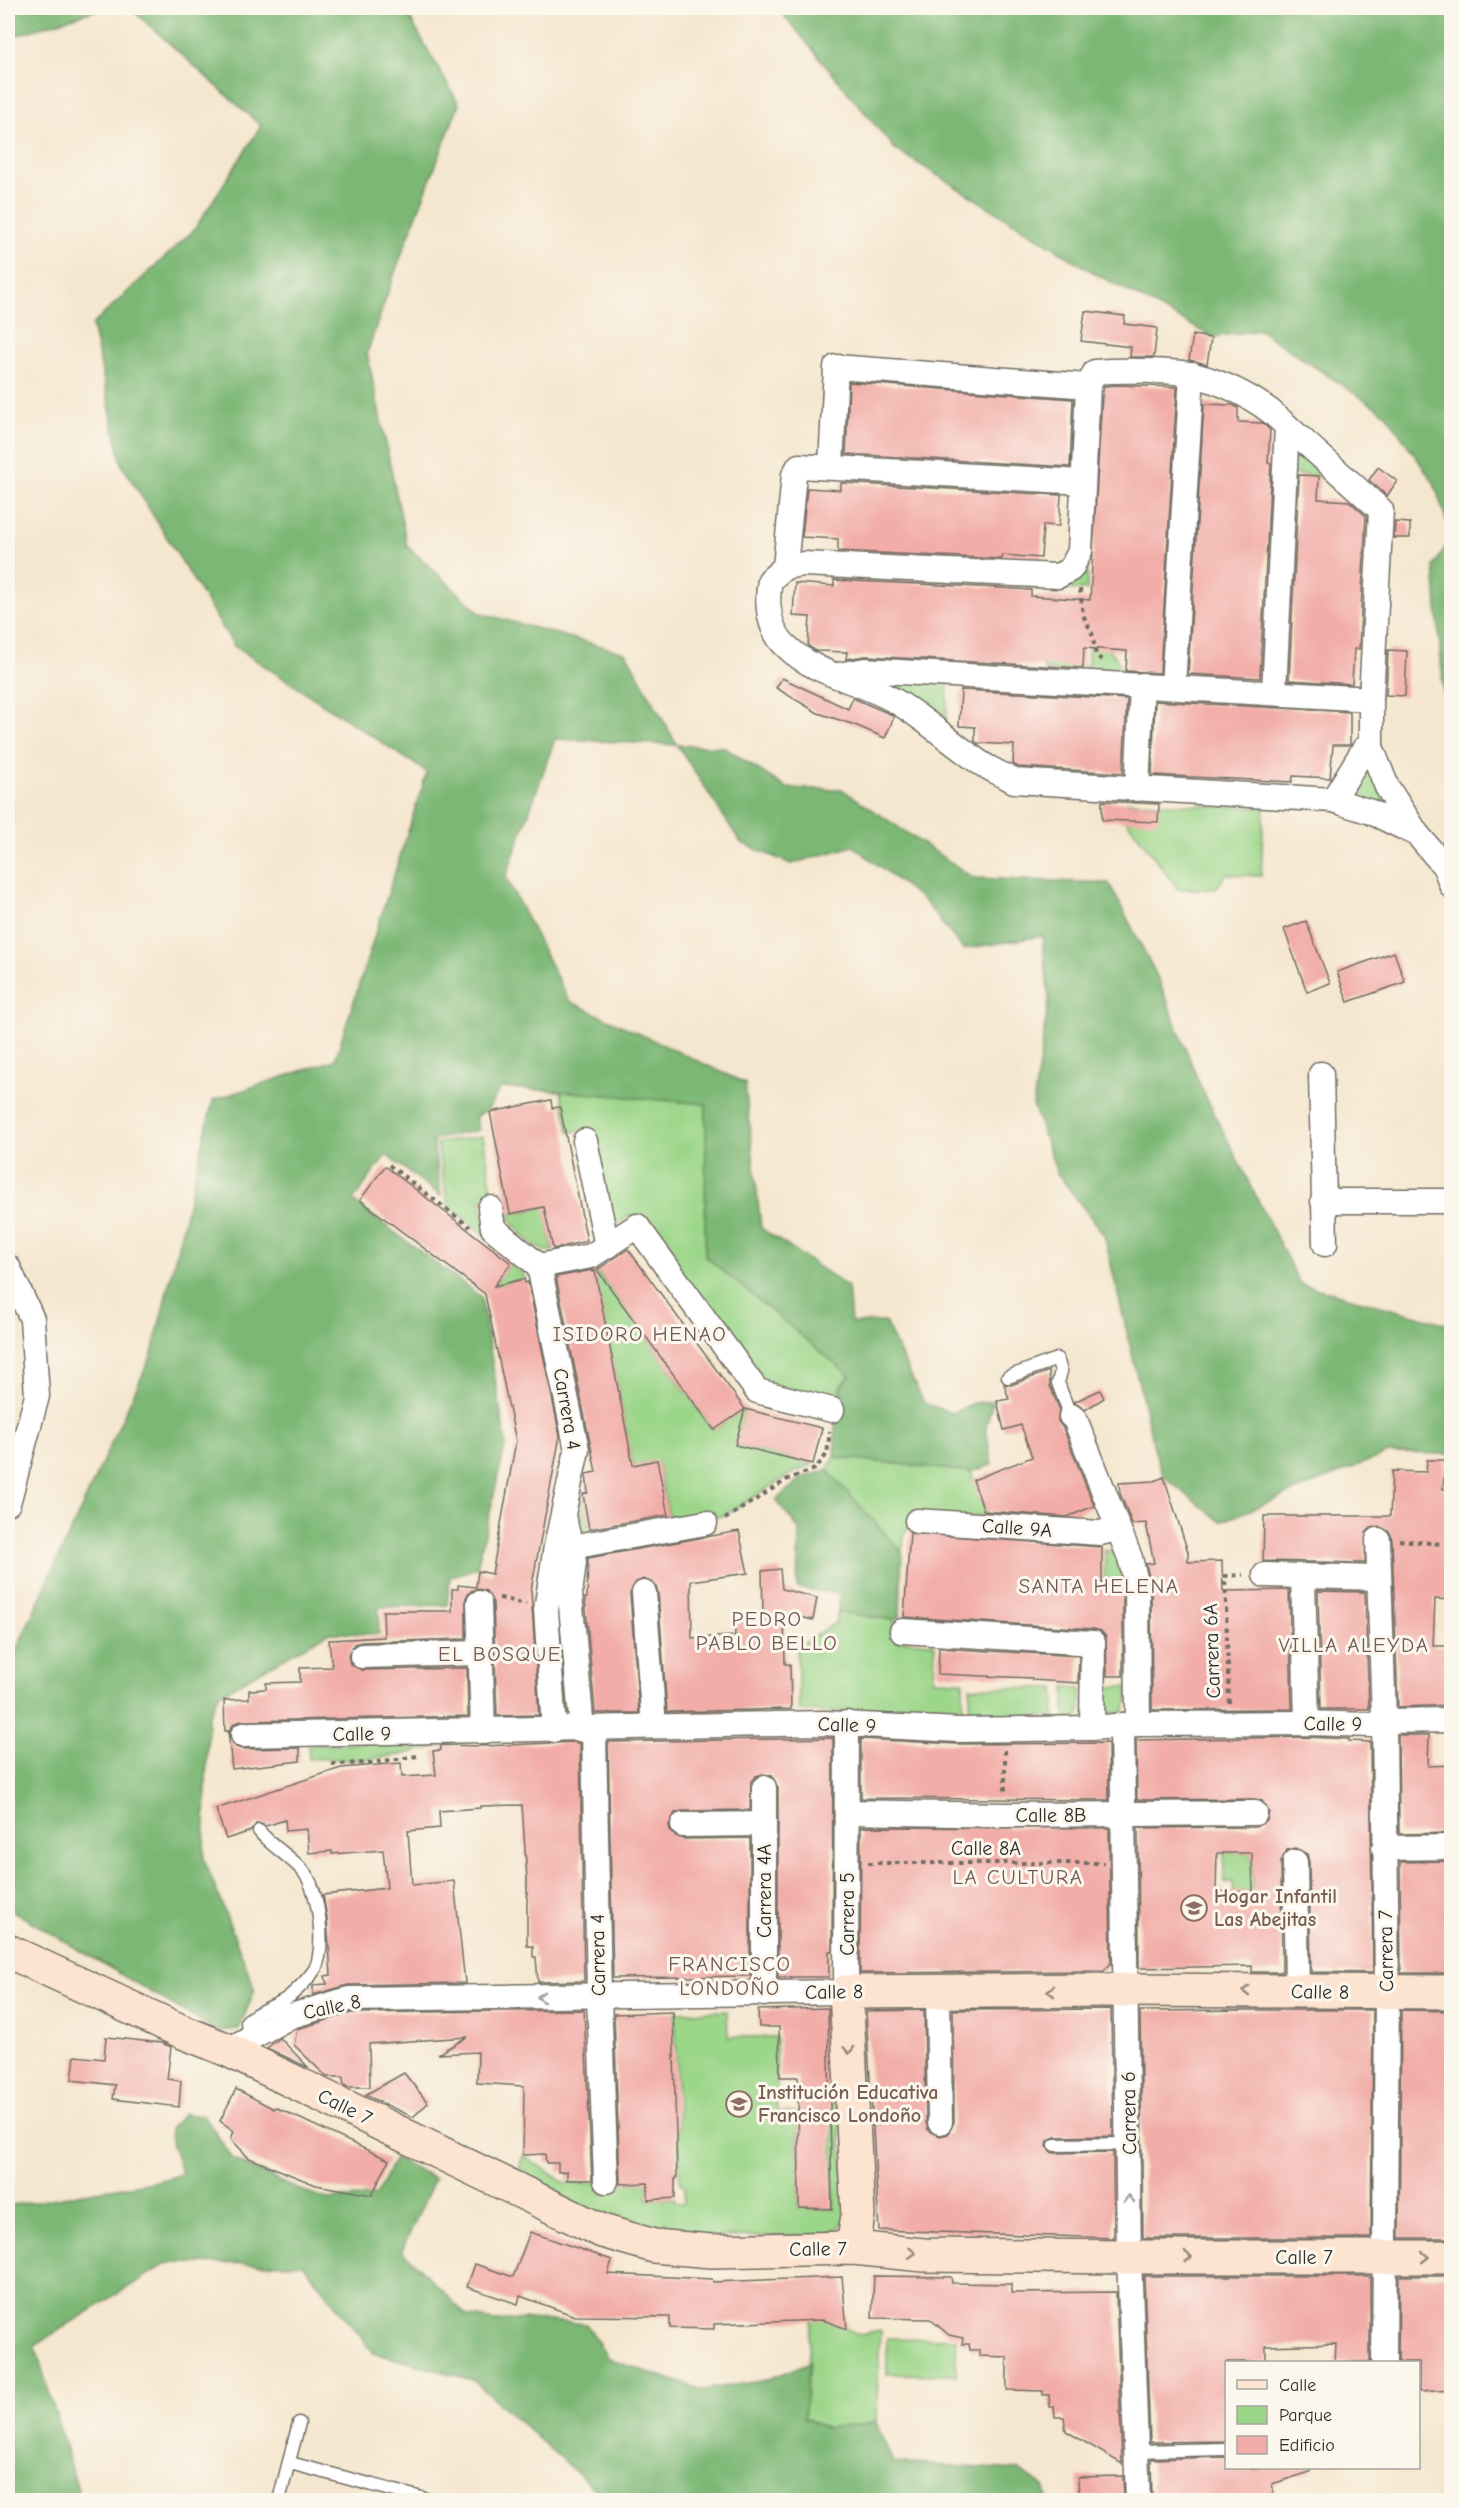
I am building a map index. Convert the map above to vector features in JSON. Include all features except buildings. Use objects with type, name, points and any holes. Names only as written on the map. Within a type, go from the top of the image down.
[{"type":"main road","name":"Calle 7","points":[[8,1951],[183,2032],[232,2046],[602,2231],[654,2246],[711,2251],[853,2248],[924,2254],[1129,2258],[1452,2257]]},
{"type":"main road","name":"Calle 8","points":[[846,1992],[1127,1990],[1452,1992]]},
{"type":"main road","name":"Carrera 5","points":[[846,1992],[858,2215],[853,2248]]},
{"type":"street","points":[[831,466],[837,367],[1088,386]]},
{"type":"street","points":[[1417,834],[1371,812],[1333,800],[1014,781],[982,764],[939,730],[895,701],[809,665],[786,646],[773,626],[766,602],[770,580],[785,567],[804,564],[1058,576],[1071,569],[1080,551],[1088,386],[1095,372],[1110,370],[1192,374],[1252,398],[1287,426],[1381,510],[1371,699],[1371,747],[1387,787],[1417,834],[1445,867],[1452,886]]},
{"type":"street","points":[[1173,687],[1192,374]]},
{"type":"street","points":[[1274,692],[1287,426]]},
{"type":"street","points":[[785,567],[794,476],[799,466],[1083,482]]},
{"type":"street","points":[[836,675],[865,670],[1371,699]]},
{"type":"street","points":[[1135,685],[1137,789]]},
{"type":"street","points":[[1333,800],[1350,776],[1364,749],[1371,747]]},
{"type":"street","points":[[1321,1074],[1325,1244]]},
{"type":"street","points":[[585,1141],[607,1246]]},
{"type":"street","points":[[1323,1201],[1452,1200]]},
{"type":"street","points":[[492,1218],[539,1266],[591,1256],[637,1226],[757,1391],[832,1410]]},
{"type":"street","points":[[8,1266],[32,1319],[37,1396],[8,1503]]},
{"type":"street","name":"Carrera 4","points":[[539,1266],[577,1450],[556,1546],[546,1610],[554,1730]]},
{"type":"street","name":"Carrera 6","points":[[1068,1410],[1075,1419],[1130,1558],[1137,1586],[1125,1815],[1125,1863],[1129,2258],[1138,2500]]},
{"type":"street","name":"Carrera 4","points":[[563,1516],[573,1562],[570,1594],[588,1730],[606,2181]]},
{"type":"street","name":"Calle 9A","points":[[917,1521],[1100,1533],[1117,1528]]},
{"type":"street","points":[[571,1547],[705,1523]]},
{"type":"street","name":"Carrera 7","points":[[1378,1540],[1384,1721],[1387,1993],[1384,2361]]},
{"type":"street","points":[[1265,1575],[1379,1578]]},
{"type":"street","points":[[1304,1577],[1307,1723]]},
{"type":"street","points":[[644,1593],[654,1726]]},
{"type":"street","points":[[479,1603],[483,1732]]},
{"type":"street","points":[[902,1631],[1093,1643],[1092,1728]]},
{"type":"street","points":[[362,1656],[479,1653]]},
{"type":"street","name":"Calle 9","points":[[243,1735],[588,1730],[654,1726],[847,1723],[958,1730],[1004,1730],[1130,1725],[1307,1723],[1372,1725],[1384,1721],[1452,1720]]},
{"type":"street","name":"Carrera 5","points":[[846,1992],[847,1723]]},
{"type":"street","name":"Carrera 4A","points":[[764,1788],[764,1994]]},
{"type":"street","name":"Calle 8B","points":[[847,1812],[1006,1815],[1255,1812]]},
{"type":"street","points":[[683,1825],[765,1824]]},
{"type":"street","points":[[1384,1848],[1452,1847]]},
{"type":"street","points":[[1295,1862],[1297,1991]]},
{"type":"street","points":[[938,1991],[940,2122]]},
{"type":"street","name":"Calle 8","points":[[232,2046],[291,2016],[349,1999],[846,1992]]},
{"type":"lane","points":[[1008,1377],[1057,1359],[1061,1371],[1058,1383],[1068,1410]]},
{"type":"lane","points":[[232,2046],[247,2022],[256,2013],[289,1997],[303,1983],[314,1970],[320,1945],[318,1911],[312,1884],[303,1871],[277,1850],[259,1831]]},
{"type":"lane","points":[[1055,2145],[1129,2144]]},
{"type":"lane","points":[[279,2500],[299,2423]]},
{"type":"lane","points":[[1136,2451],[1225,2449]]},
{"type":"lane","points":[[290,2463],[429,2500]]},
{"type":"path","points":[[1071,569],[1080,589],[1083,615],[1092,633],[1096,655],[1135,685]]},
{"type":"path","points":[[389,1165],[485,1239],[492,1218]]},
{"type":"path","points":[[705,1523],[726,1519],[788,1479],[815,1469],[827,1454],[832,1410]]},
{"type":"path","points":[[1378,1540],[1441,1544]]},
{"type":"path","name":"Carrera 6A","points":[[1225,1576],[1230,1724]]},
{"type":"path","points":[[479,1603],[483,1595],[509,1599],[513,1603],[538,1605],[546,1610]]},
{"type":"path","points":[[1004,1730],[1006,1815]]},
{"type":"path","name":"Calle 8A","points":[[847,1862],[1125,1863]]},
{"type":"green space","points":[[8,8],[103,8],[8,38]]},
{"type":"green space","points":[[130,8],[404,8],[459,104],[395,272],[367,353],[407,546],[480,613],[626,653],[677,745],[555,739],[506,877],[569,1001],[745,1083],[761,1228],[848,1287],[851,1323],[885,1322],[924,1403],[952,1413],[974,1403],[993,1401],[986,1427],[992,1465],[971,1472],[835,1457],[835,1418],[841,1385],[850,1376],[705,1256],[706,1104],[500,1088],[488,1109],[475,1117],[479,1130],[433,1140],[441,1196],[386,1155],[353,1201],[481,1297],[506,1443],[477,1568],[450,1577],[447,1605],[379,1607],[379,1634],[329,1633],[218,1695],[208,1718],[204,1859],[255,1989],[239,2029],[217,2031],[8,1908],[8,1668],[152,1354],[213,1100],[335,1060],[427,772],[234,646],[122,465],[92,325],[194,230],[261,126]]},
{"type":"green space","points":[[778,8],[1451,8],[1451,535],[1434,483],[1387,415],[1259,330],[1213,337],[1096,274],[895,149]]},
{"type":"green space","points":[[1292,446],[1319,470],[1319,476],[1288,474]]},
{"type":"green space","points":[[1451,538],[1451,794],[1434,566]]},
{"type":"green space","points":[[1088,554],[1087,590],[1028,588],[1027,583]]},
{"type":"green space","points":[[1113,610],[1110,653],[1114,654],[1121,674],[1044,670],[1044,664],[1088,666],[1089,612]]},
{"type":"green space","points":[[866,677],[948,681],[946,725]]},
{"type":"green space","points":[[677,745],[724,747],[786,788],[843,790],[974,878],[1109,883],[1157,976],[1200,1085],[1300,1284],[1451,1325],[1451,1454],[1388,1453],[1221,1522],[1164,1477],[1155,1452],[1104,1235],[1057,1173],[1033,1105],[1049,999],[1042,936],[963,949],[924,901],[853,846],[791,864],[741,843]]},
{"type":"green space","points":[[1367,760],[1390,812],[1346,794]]},
{"type":"green space","points":[[1127,802],[1264,808],[1261,876],[1226,874],[1216,889],[1178,889],[1126,820]]},
{"type":"green space","points":[[561,1091],[706,1104],[705,1256],[851,1376],[841,1385],[838,1400],[766,1383],[756,1373],[638,1216],[629,1216],[613,1227],[586,1130],[569,1132]]},
{"type":"green space","points":[[483,1136],[493,1197],[480,1200],[486,1233],[484,1235],[448,1205],[437,1143]]},
{"type":"green space","points":[[545,1207],[553,1251],[540,1249],[534,1245],[522,1234],[509,1216]]},
{"type":"green space","points":[[511,1263],[524,1273],[524,1279],[494,1286]]},
{"type":"green space","points":[[594,1269],[609,1286],[714,1430],[745,1409],[736,1445],[813,1464],[787,1476],[723,1516],[669,1517],[657,1461],[633,1465]]},
{"type":"green space","points":[[835,1457],[971,1472],[986,1515],[912,1527],[905,1532],[902,1552],[827,1470]]},
{"type":"green space","points":[[827,1470],[902,1552],[900,1617],[894,1620],[838,1612],[840,1594],[797,1588],[799,1529],[776,1500],[803,1477]]},
{"type":"green space","points":[[580,1494],[583,1494],[591,1538],[574,1532]]},
{"type":"green space","points":[[1105,1550],[1111,1551],[1116,1556],[1127,1588],[1104,1589]]},
{"type":"green space","points":[[563,1551],[575,1725],[562,1717],[554,1613]]},
{"type":"green space","points":[[838,1612],[894,1620],[895,1640],[935,1645],[934,1680],[963,1681],[963,1716],[799,1711],[797,1648],[835,1623]]},
{"type":"green space","points":[[970,1687],[1055,1688],[1055,1717],[970,1715]]},
{"type":"green space","points":[[1065,1687],[1081,1688],[1081,1710],[1077,1719],[1065,1719]]},
{"type":"green space","points":[[1105,1687],[1128,1687],[1128,1700],[1123,1713],[1112,1714],[1105,1701]]},
{"type":"green space","points":[[449,1740],[451,1744],[379,1758],[309,1759],[308,1745]]},
{"type":"green space","points":[[1224,1853],[1252,1853],[1253,1892],[1234,1891],[1233,1882],[1224,1882]]},
{"type":"green space","points":[[727,2011],[728,2037],[776,2037],[777,2112],[798,2113],[799,2208],[834,2209],[831,2012],[847,2215],[840,2227],[827,2235],[711,2237],[645,2229],[607,2221],[517,2178],[523,2155],[565,2183],[648,2183],[648,2200],[675,2198],[675,2202],[684,2203],[685,2185],[680,2184],[675,2012]]},
{"type":"green space","points":[[183,2114],[204,2116],[233,2159],[292,2187],[328,2199],[376,2196],[395,2158],[435,2178],[402,2250],[467,2316],[494,2321],[529,2319],[586,2324],[608,2359],[703,2390],[767,2380],[810,2362],[804,2418],[826,2428],[876,2422],[893,2463],[1019,2470],[1045,2487],[1046,2500],[607,2500],[473,2380],[374,2353],[303,2264],[167,2263],[35,2345],[81,2500],[8,2500],[8,2205],[136,2185],[182,2174],[171,2142],[170,2129]]},
{"type":"green space","points":[[812,2313],[860,2335],[880,2331],[876,2422],[826,2429],[804,2417]]},
{"type":"green space","points":[[887,2338],[956,2339],[956,2375],[887,2374]]},
{"type":"place","name":"Hogar Infantil Las Abejitas","points":[[1194,1908]]},
{"type":"place","name":"Institución Educativa Francisco Londoño","points":[[739,2104]]},
{"type":"district","name":"ISIDORO HENAO","points":[[640,1334]]},
{"type":"district","name":"SANTA HELENA","points":[[1099,1586]]},
{"type":"district","name":"PEDRO PABLO BELLO","points":[[767,1631]]},
{"type":"district","name":"VILLA ALEYDA","points":[[1354,1645]]},
{"type":"district","name":"EL BOSQUE","points":[[500,1654]]},
{"type":"district","name":"LA CULTURA","points":[[1018,1877]]},
{"type":"district","name":"FRANCISCO LONDOÑO","points":[[730,1976]]}]
